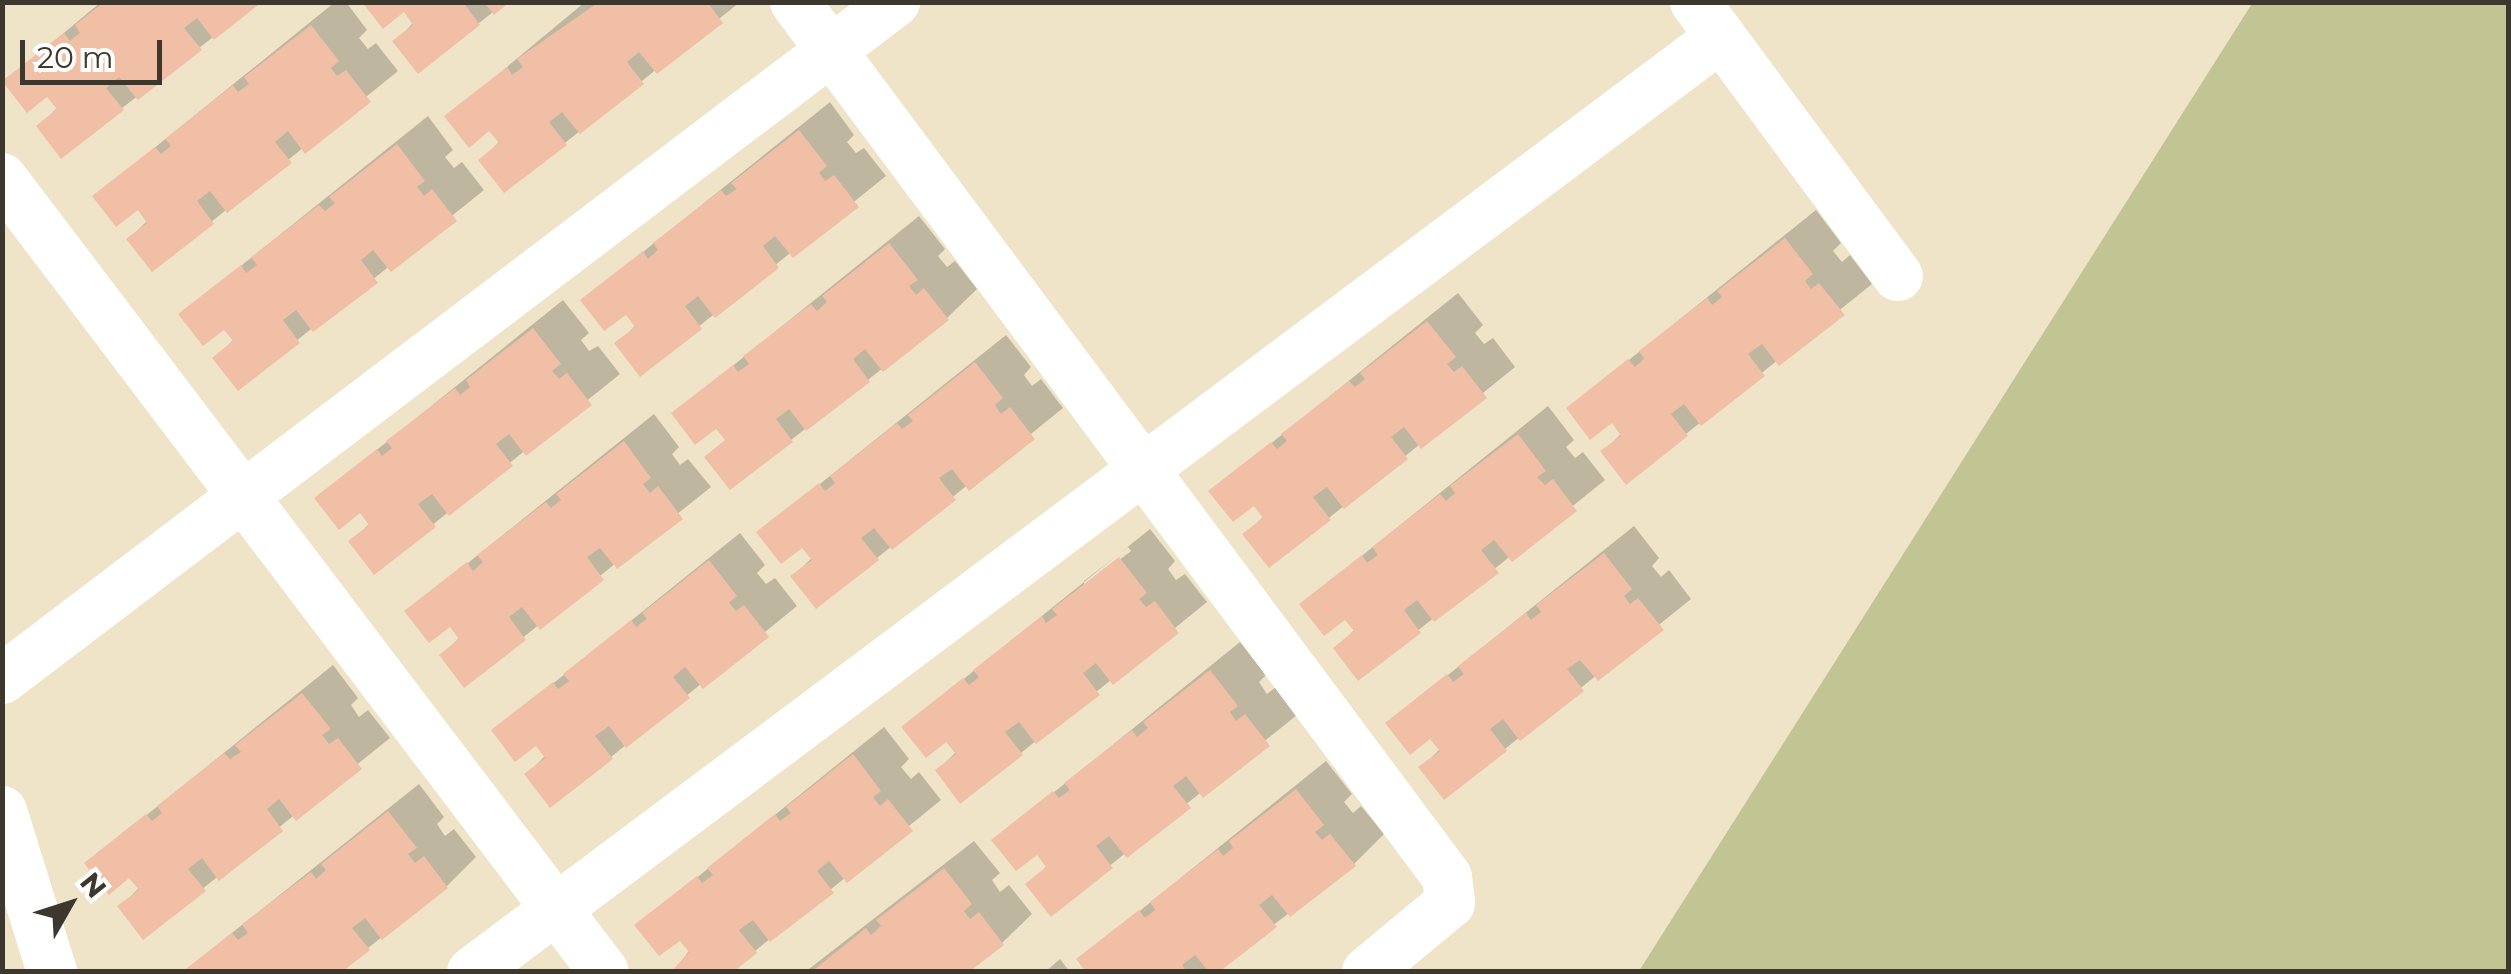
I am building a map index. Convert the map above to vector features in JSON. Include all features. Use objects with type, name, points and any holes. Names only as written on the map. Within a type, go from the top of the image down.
[{"type":"street","points":[[796,2],[1447,877],[1450,903],[1367,972]]},
{"type":"street","points":[[2,678],[895,2]]},
{"type":"street","points":[[472,972],[1142,469],[1708,20],[1898,276]]},
{"type":"street","points":[[2,178],[604,972]]},
{"type":"street","points":[[2,812],[52,972]]},
{"type":"green space","points":[[2253,2],[2508,3],[2508,971],[1639,971]]},
{"type":"building","points":[[104,2],[262,2],[214,40],[197,18],[184,28],[202,50],[138,100],[119,77],[106,88],[124,110],[61,159],[36,126],[57,109],[47,97],[27,113],[2,81],[64,33],[70,41],[80,33],[75,25]]},
{"type":"building","points":[[362,2],[463,2],[480,25],[418,74],[392,41],[413,25],[404,12],[383,29]]},
{"type":"building","points":[[484,2],[510,2],[494,15]]},
{"type":"building","points":[[599,2],[707,2],[723,23],[657,74],[639,52],[627,62],[644,84],[580,134],[562,112],[549,122],[567,145],[504,193],[478,160],[499,143],[489,131],[469,148],[444,116],[507,67],[512,75],[523,67],[517,59]]},
{"type":"building","points":[[311,25],[339,61],[331,68],[337,76],[346,70],[371,102],[305,154],[288,131],[275,142],[292,163],[227,213],[210,191],[197,201],[214,224],[152,272],[126,239],[147,223],[138,210],[116,227],[92,196],[155,147],[161,154],[171,146],[165,139],[233,85],[238,92],[249,84],[244,77]]},
{"type":"building","points":[[799,130],[827,166],[819,173],[825,181],[834,175],[859,207],[793,258],[775,236],[763,246],[779,268],[715,318],[698,296],[685,306],[702,329],[640,377],[614,343],[635,327],[626,315],[604,331],[580,300],[643,251],[648,259],[658,250],[653,243],[721,190],[726,196],[737,189],[731,183]]},
{"type":"building","points":[[397,144],[425,181],[417,187],[424,196],[432,189],[457,221],[391,272],[373,250],[361,260],[378,283],[313,332],[296,310],[283,320],[300,343],[238,391],[212,358],[233,341],[224,330],[203,346],[178,314],[241,265],[246,273],[257,265],[251,257],[319,205],[325,211],[335,203],[329,197]]},
{"type":"building","points":[[1785,238],[1813,274],[1805,281],[1811,289],[1819,283],[1845,315],[1779,366],[1762,344],[1748,354],[1765,376],[1701,426],[1684,404],[1671,414],[1688,436],[1626,485],[1600,451],[1621,436],[1612,423],[1590,440],[1566,408],[1628,359],[1635,367],[1644,359],[1639,351],[1707,298],[1712,305],[1722,297],[1717,291]]},
{"type":"building","points":[[889,243],[918,280],[909,286],[916,295],[924,288],[949,320],[883,372],[865,349],[853,359],[870,382],[806,431],[789,409],[776,419],[793,442],[730,490],[704,457],[725,440],[716,429],[695,445],[671,413],[733,365],[738,372],[749,364],[743,356],[811,304],[817,311],[827,302],[822,296]]},
{"type":"building","points":[[1427,321],[1456,357],[1447,364],[1454,372],[1462,366],[1487,398],[1421,449],[1404,427],[1391,437],[1408,459],[1344,509],[1327,487],[1313,497],[1331,520],[1269,568],[1242,534],[1263,518],[1254,506],[1233,522],[1208,491],[1271,442],[1277,449],[1287,441],[1281,434],[1349,381],[1355,387],[1365,379],[1360,373]]},
{"type":"building","points":[[533,328],[561,364],[552,371],[559,379],[567,373],[592,405],[526,456],[509,434],[496,444],[513,466],[449,516],[432,494],[418,504],[436,527],[374,575],[348,541],[369,525],[360,513],[339,530],[314,498],[377,449],[382,456],[392,448],[386,441],[455,388],[460,395],[470,387],[466,380]]},
{"type":"building","points":[[975,362],[1003,398],[995,405],[1001,414],[1010,407],[1035,439],[969,491],[952,469],[939,478],[956,500],[892,550],[874,528],[861,538],[879,560],[816,609],[790,576],[812,560],[802,548],[781,564],[756,532],[819,483],[825,491],[835,483],[830,476],[897,423],[902,429],[913,421],[908,415]]},
{"type":"building","points":[[1518,434],[1546,471],[1537,477],[1545,485],[1553,479],[1577,511],[1512,562],[1494,540],[1481,550],[1499,573],[1434,622],[1417,600],[1404,610],[1421,633],[1358,681],[1333,648],[1354,631],[1345,620],[1324,636],[1299,604],[1362,555],[1367,563],[1378,555],[1372,547],[1440,494],[1446,501],[1455,493],[1450,486]]},
{"type":"building","points":[[624,441],[651,478],[643,484],[650,493],[658,486],[683,519],[617,569],[600,548],[587,557],[604,580],[540,630],[522,607],[509,617],[526,640],[464,688],[439,655],[459,639],[450,627],[429,643],[404,611],[467,562],[473,571],[483,562],[477,555],[546,502],[551,508],[561,500],[556,494]]},
{"type":"building","points":[[1604,553],[1632,589],[1624,596],[1630,604],[1638,598],[1664,630],[1598,681],[1580,660],[1567,669],[1584,691],[1520,741],[1503,719],[1490,729],[1507,751],[1444,800],[1418,767],[1440,751],[1430,739],[1410,755],[1385,723],[1447,674],[1453,682],[1464,674],[1458,666],[1526,613],[1531,620],[1541,612],[1536,605]]},
{"type":"building","points":[[1119,557],[1147,593],[1139,599],[1146,607],[1155,601],[1179,633],[1113,685],[1096,663],[1083,673],[1100,695],[1036,744],[1019,722],[1005,732],[1023,755],[960,804],[935,770],[956,754],[946,742],[926,758],[901,727],[963,678],[969,685],[979,677],[973,670],[1042,616],[1046,623],[1057,615],[1052,609]]},
{"type":"building","points":[[709,560],[737,596],[729,603],[736,611],[744,605],[769,637],[703,689],[685,667],[673,677],[690,698],[626,748],[609,726],[595,736],[613,759],[550,808],[524,774],[545,758],[536,746],[515,762],[491,730],[553,682],[558,689],[569,681],[563,674],[631,620],[636,627],[647,619],[642,613]]},
{"type":"building","points":[[1210,670],[1238,706],[1230,712],[1236,721],[1245,714],[1270,746],[1203,798],[1186,776],[1173,786],[1191,808],[1127,858],[1109,836],[1096,846],[1113,868],[1051,917],[1025,884],[1046,867],[1037,855],[1016,871],[991,840],[1053,791],[1059,798],[1070,790],[1064,783],[1132,730],[1137,737],[1148,728],[1143,722]]},
{"type":"building","points":[[302,693],[331,729],[322,735],[329,744],[338,738],[362,769],[296,821],[279,799],[267,809],[283,831],[219,881],[202,858],[188,869],[206,891],[143,940],[117,906],[139,890],[129,878],[109,895],[84,863],[146,814],[152,821],[162,813],[157,806],[224,753],[230,759],[241,752],[235,745]]},
{"type":"building","points":[[853,754],[881,791],[873,797],[880,806],[888,799],[913,831],[847,883],[829,861],[817,871],[834,893],[770,942],[753,920],[739,930],[757,953],[733,972],[671,972],[689,952],[680,941],[659,956],[634,925],[697,876],[702,883],[713,875],[707,868],[775,814],[780,821],[791,813],[786,807]]},
{"type":"building","points":[[1296,789],[1324,825],[1315,832],[1322,840],[1330,834],[1356,866],[1290,917],[1272,895],[1259,905],[1277,927],[1219,972],[1209,972],[1195,955],[1182,965],[1187,972],[1086,972],[1076,959],[1139,910],[1145,918],[1155,910],[1150,902],[1218,849],[1223,856],[1233,848],[1229,841]]},
{"type":"building","points":[[388,811],[417,848],[408,854],[415,863],[424,856],[448,888],[382,940],[365,918],[352,928],[370,950],[342,972],[182,972],[232,933],[238,940],[248,933],[242,924],[311,872],[316,879],[326,870],[321,864]]},
{"type":"building","points":[[944,868],[972,904],[964,911],[970,919],[979,912],[1004,945],[969,972],[811,972],[866,928],[871,935],[881,926],[876,920]]}]
